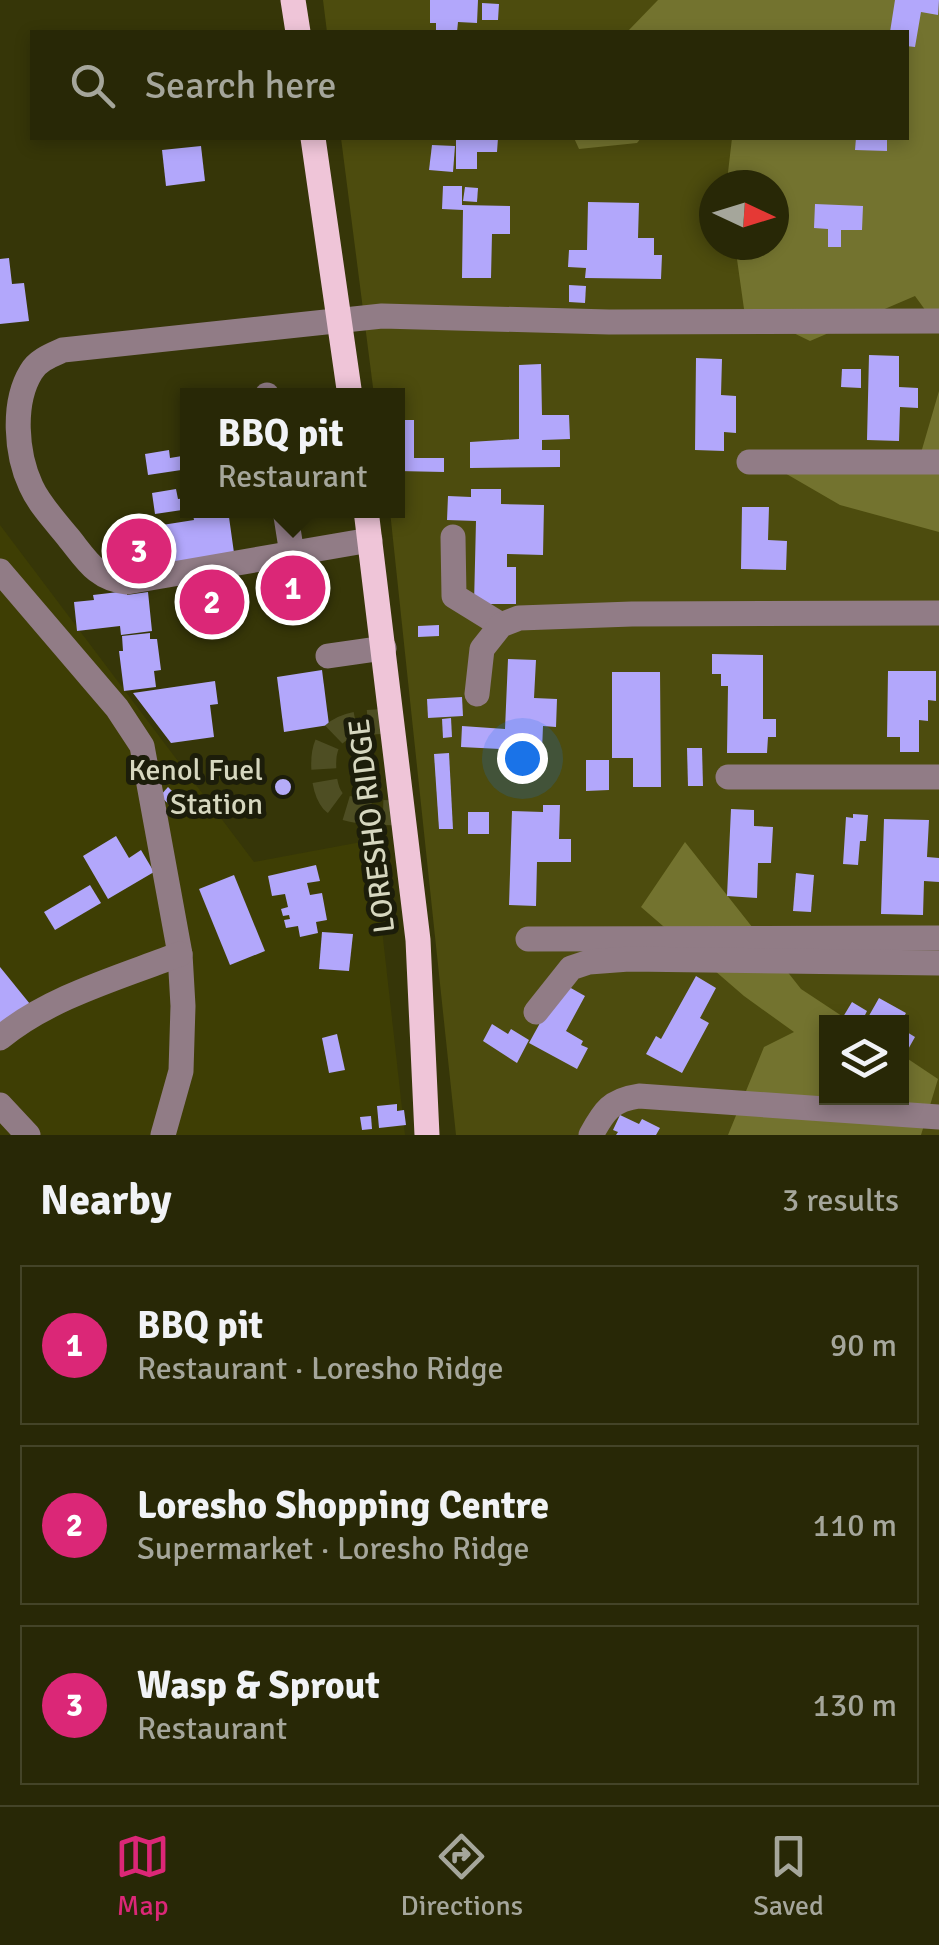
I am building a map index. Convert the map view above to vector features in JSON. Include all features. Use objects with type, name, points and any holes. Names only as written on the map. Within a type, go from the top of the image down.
[{"type":"main road","points":[[293,0],[298,30]]},
{"type":"main road","points":[[313,140],[349,388]]},
{"type":"main road","name":"LORESHO RIDGE","points":[[367,518],[418,940],[427,1135]]},
{"type":"street","points":[[370,540],[127,582],[105,578],[32,488],[22,457],[20,407],[32,370],[63,350],[382,316],[609,322],[939,321]]},
{"type":"street","points":[[748,462],[939,462]]},
{"type":"street","points":[[286,518],[292,554]]},
{"type":"street","points":[[454,537],[454,596],[501,625]]},
{"type":"street","points":[[0,571],[117,708],[142,746],[180,954],[183,1006],[181,1071],[163,1135]]},
{"type":"street","points":[[476,694],[482,649],[501,625],[518,618],[939,613]]},
{"type":"street","points":[[328,656],[384,648]]},
{"type":"street","points":[[728,778],[939,778]]},
{"type":"street","points":[[528,939],[939,938]]},
{"type":"street","points":[[0,1038],[18,1022],[58,1002],[180,954]]},
{"type":"street","points":[[536,1012],[572,968],[588,962],[629,959],[939,962]]},
{"type":"street","points":[[591,1135],[614,1103],[639,1096],[939,1117]]},
{"type":"street","points":[[0,1104],[28,1135]]},
{"type":"shaded area","points":[[323,0],[939,0],[939,1135],[456,1135],[391,518],[405,518],[405,388],[373,388],[341,140],[909,140],[909,30],[327,30]]},
{"type":"shaded area","points":[[658,0],[939,0],[939,329],[915,296],[810,341],[744,309],[737,260],[789,260],[789,170],[729,170],[732,140],[909,140],[909,30],[629,30]]},
{"type":"shaded area","points":[[575,140],[639,140],[637,143],[579,149]]},
{"type":"shaded area","points":[[939,391],[939,532],[840,505],[771,465],[916,470]]},
{"type":"shaded area","points":[[0,525],[254,862],[372,840],[405,1135],[0,1135]]},
{"type":"shaded area","points":[[685,842],[801,989],[840,1015],[819,1015],[819,1105],[909,1105],[909,1060],[938,1079],[921,1135],[728,1135],[764,1047],[794,1032],[744,996],[641,907]]},
{"type":"building","points":[[430,0],[478,0],[477,23],[458,22],[457,30],[436,30],[436,23],[430,23]]},
{"type":"building","points":[[895,0],[939,0],[938,15],[921,12],[915,47],[909,46],[909,30],[890,30]]},
{"type":"building","points":[[482,3],[499,4],[498,20],[482,20]]},
{"type":"building","points":[[456,140],[498,140],[497,152],[477,152],[477,169],[456,169]]},
{"type":"building","points":[[856,140],[887,140],[887,151],[855,150]]},
{"type":"building","points":[[432,145],[455,146],[453,172],[429,170]]},
{"type":"building","points":[[201,146],[205,181],[166,186],[162,150]]},
{"type":"building","points":[[443,186],[462,186],[462,205],[510,206],[510,234],[492,234],[491,278],[462,278],[463,210],[442,209]]},
{"type":"building","points":[[465,187],[478,188],[477,202],[463,201]]},
{"type":"building","points":[[588,202],[639,203],[638,238],[654,238],[654,255],[662,255],[661,279],[585,278],[586,268],[568,267],[569,250],[587,250]]},
{"type":"building","points":[[815,204],[863,206],[862,230],[841,230],[841,247],[828,247],[828,229],[814,228]]},
{"type":"building","points":[[9,258],[12,284],[24,283],[29,321],[0,324],[0,259]]},
{"type":"building","points":[[569,285],[586,286],[585,303],[569,302]]},
{"type":"building","points":[[869,355],[899,356],[899,387],[918,388],[918,408],[900,407],[899,441],[867,440]]},
{"type":"building","points":[[696,358],[722,359],[721,395],[736,396],[736,433],[724,432],[724,451],[695,450]]},
{"type":"building","points":[[541,364],[542,415],[569,415],[570,439],[542,440],[542,450],[560,450],[560,467],[470,468],[470,442],[519,439],[519,365]]},
{"type":"building","points":[[842,369],[861,369],[861,388],[841,387]]},
{"type":"building","points":[[405,420],[414,420],[414,458],[444,458],[444,472],[405,471]]},
{"type":"building","points":[[169,450],[170,458],[180,456],[180,470],[148,475],[145,454]]},
{"type":"building","points":[[176,489],[180,510],[155,514],[152,493]]},
{"type":"building","points":[[471,489],[501,489],[501,504],[544,505],[543,555],[507,554],[507,567],[516,567],[516,604],[474,604],[476,521],[447,520],[448,496],[471,497]]},
{"type":"building","points":[[742,507],[769,507],[768,540],[787,541],[786,570],[741,569]]},
{"type":"building","points":[[229,518],[235,560],[130,575],[124,531]]},
{"type":"building","points":[[127,591],[127,595],[148,592],[152,631],[121,635],[120,626],[77,631],[74,602]]},
{"type":"building","points":[[439,625],[439,636],[418,637],[418,626]]},
{"type":"building","points":[[150,633],[150,639],[157,639],[161,670],[154,671],[156,687],[124,691],[119,651],[123,651],[122,636]]},
{"type":"building","points":[[712,654],[763,655],[763,719],[776,719],[776,737],[768,737],[767,753],[727,753],[728,686],[721,686],[721,674],[712,674]]},
{"type":"building","points":[[508,659],[536,660],[534,698],[557,699],[556,727],[543,726],[542,751],[461,747],[462,726],[505,729]]},
{"type":"building","points":[[322,670],[329,725],[284,732],[277,677]]},
{"type":"building","points":[[888,671],[936,671],[936,701],[928,700],[928,721],[919,720],[919,752],[900,752],[900,737],[887,737]]},
{"type":"building","points":[[612,672],[660,672],[661,787],[633,787],[633,758],[612,758]]},
{"type":"building","points":[[215,681],[218,704],[210,705],[214,737],[171,743],[133,693]]},
{"type":"building","points":[[462,697],[463,716],[428,718],[427,699]]},
{"type":"building","points":[[451,718],[452,737],[443,738],[442,719]]},
{"type":"building","points":[[687,748],[702,748],[703,786],[688,786]]},
{"type":"building","points":[[449,753],[453,829],[439,829],[434,754]]},
{"type":"building","points":[[586,760],[609,760],[609,790],[586,791]]},
{"type":"building","points":[[168,787],[184,803],[176,811],[160,796]]},
{"type":"building","points":[[543,805],[560,805],[559,839],[571,839],[571,862],[537,862],[536,906],[509,905],[512,811],[543,812]]},
{"type":"building","points":[[731,809],[754,810],[754,826],[773,827],[771,863],[758,863],[757,898],[727,896]]},
{"type":"building","points":[[468,812],[489,812],[489,834],[468,834]]},
{"type":"building","points":[[853,814],[868,815],[866,841],[860,841],[858,865],[843,864],[846,817],[853,818]]},
{"type":"building","points":[[884,819],[929,820],[927,857],[939,858],[939,882],[924,881],[923,915],[881,914]]},
{"type":"building","points":[[116,836],[129,858],[141,850],[154,872],[108,899],[83,856]]},
{"type":"building","points":[[316,865],[320,881],[307,883],[310,895],[322,893],[327,920],[316,922],[318,933],[300,937],[298,926],[286,928],[284,920],[290,919],[289,915],[283,916],[281,909],[288,907],[285,894],[272,896],[268,876]]},
{"type":"building","points":[[796,873],[814,875],[811,912],[793,911]]},
{"type":"building","points":[[234,875],[265,951],[230,965],[199,889]]},
{"type":"building","points":[[90,885],[101,903],[55,930],[44,912]]},
{"type":"building","points":[[322,932],[353,934],[349,971],[319,969]]},
{"type":"building","points":[[0,967],[30,1004],[0,1025]]},
{"type":"building","points":[[696,976],[716,988],[700,1018],[709,1023],[682,1073],[646,1054],[656,1036],[661,1039]]},
{"type":"building","points":[[562,983],[585,996],[566,1031],[588,1048],[577,1069],[529,1043]]},
{"type":"building","points":[[879,998],[906,1013],[905,1015],[869,1015]]},
{"type":"building","points":[[852,1002],[867,1011],[865,1015],[844,1015]]},
{"type":"building","points":[[492,1024],[529,1040],[517,1063],[483,1041]]},
{"type":"building","points":[[337,1034],[345,1070],[329,1073],[322,1038]]},
{"type":"building","points":[[397,1104],[397,1111],[404,1110],[406,1125],[379,1128],[377,1106]]},
{"type":"building","points":[[620,1115],[660,1128],[656,1135],[616,1135],[618,1132],[613,1130]]},
{"type":"building","points":[[371,1116],[372,1129],[362,1130],[360,1117]]},
{"type":"tunnel","points":[[393,721],[353,725],[334,734],[324,755],[324,775],[329,795],[339,805],[366,812],[402,813]]},
{"type":"place","name":"Wasp & Sprout","points":[[139,551]]},
{"type":"place","name":"BBQ pit","points":[[293,588]]},
{"type":"place","name":"Loresho Shopping Centre","points":[[212,602]]},
{"type":"place","name":"Kenol Fuel Station","points":[[283,787]]}]
